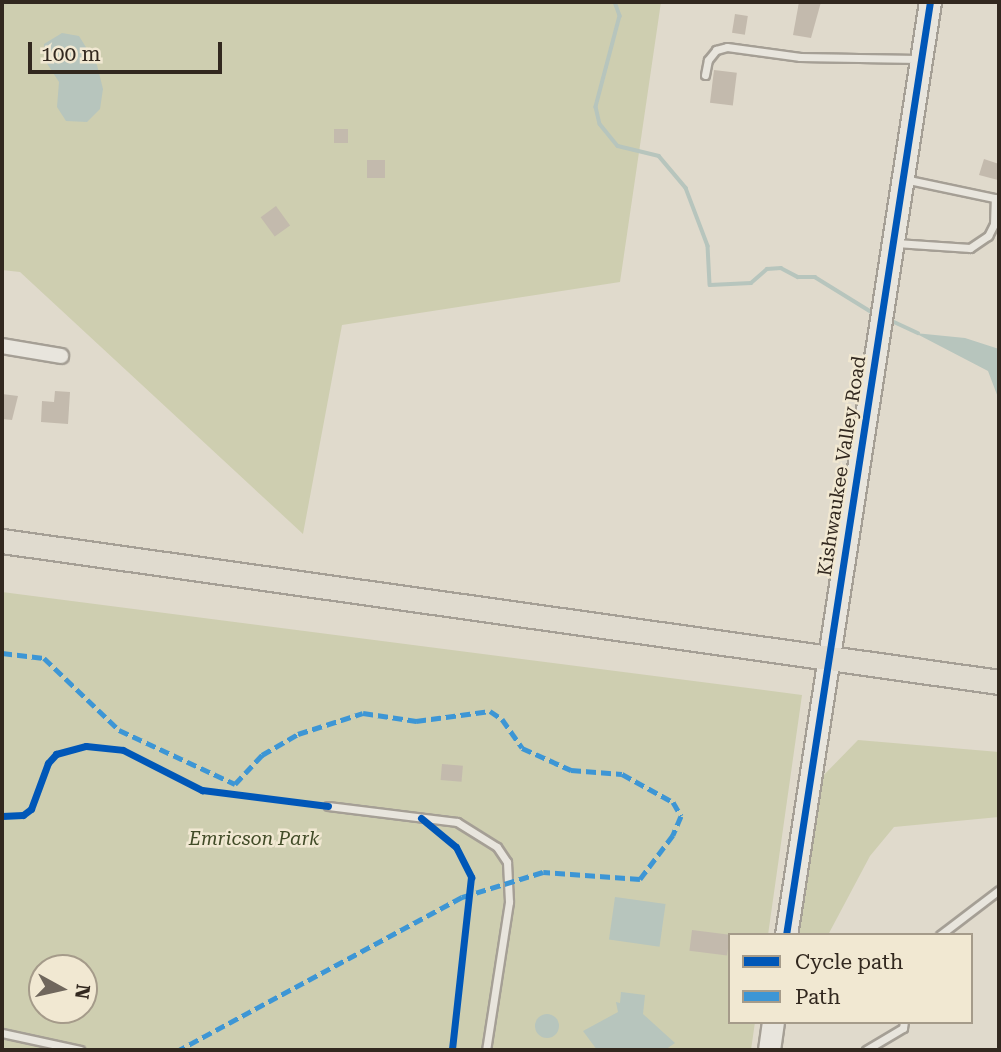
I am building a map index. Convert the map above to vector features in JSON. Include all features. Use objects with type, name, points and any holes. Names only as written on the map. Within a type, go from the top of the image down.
[{"type":"main road","points":[[2,541],[999,682]]},
{"type":"street","name":"Kishwaukee Valley Road","points":[[786,933],[930,2]]},
{"type":"street","points":[[2,346],[61,356]]},
{"type":"street","points":[[769,1050],[773,1024]]},
{"type":"lane","points":[[705,75],[708,60],[727,47],[800,57],[922,60]]},
{"type":"lane","points":[[893,243],[970,248],[988,236],[994,223],[997,198],[903,179]]},
{"type":"lane","points":[[328,806],[457,822],[497,847],[507,862],[509,902],[486,1050]]},
{"type":"lane","points":[[943,933],[999,890]]},
{"type":"lane","points":[[866,1050],[903,1028],[904,1024]]},
{"type":"lane","points":[[2,1033],[80,1050]]},
{"type":"green space","points":[[2,2],[661,2],[620,282],[342,325],[303,534],[20,272],[2,270]]},
{"type":"green space","name":"Emricson Park","points":[[2,592],[802,695],[768,933],[728,933],[728,1024],[755,1024],[751,1050],[2,1050]]},
{"type":"green space","points":[[858,740],[999,752],[999,817],[894,827],[870,856],[829,933],[798,933],[819,780]]},
{"type":"shaded area","points":[[62,33],[79,36],[97,65],[103,89],[100,109],[87,122],[66,121],[57,107],[59,82],[46,62],[44,44]]},
{"type":"shaded area","points":[[915,333],[965,338],[999,349],[999,400],[988,371]]},
{"type":"shaded area","points":[[615,897],[666,904],[660,947],[609,940]]},
{"type":"shaded area","points":[[621,992],[645,995],[643,1014],[675,1043],[665,1050],[597,1050],[583,1031],[618,1012],[616,1002],[620,1003]]},
{"type":"shaded area","points":[[547,1014],[556,1017],[559,1026],[556,1035],[547,1038],[538,1035],[535,1026],[538,1017]]},
{"type":"building","points":[[799,2],[821,2],[811,38],[793,35]]},
{"type":"building","points":[[735,14],[748,16],[745,35],[732,33]]},
{"type":"building","points":[[714,70],[737,73],[733,106],[710,103]]},
{"type":"building","points":[[334,129],[348,129],[348,143],[334,143]]},
{"type":"building","points":[[984,159],[999,164],[998,180],[979,175]]},
{"type":"building","points":[[367,160],[385,160],[385,178],[367,178]]},
{"type":"building","points":[[276,206],[290,225],[275,237],[261,217]]},
{"type":"building","points":[[55,391],[70,392],[68,424],[41,422],[42,401],[54,402]]},
{"type":"building","points":[[2,394],[18,396],[12,420],[2,419]]},
{"type":"building","points":[[442,764],[463,766],[462,782],[441,780]]},
{"type":"building","points":[[692,930],[728,934],[727,955],[689,951]]},
{"type":"waterway","points":[[615,2],[620,16],[596,107],[600,124],[618,146],[659,156],[686,188],[708,246],[710,285],[751,283],[767,269],[781,268],[798,277],[815,277],[873,313]]},
{"type":"waterway","points":[[890,320],[918,333]]},
{"type":"marked path","points":[[2,653],[44,658],[119,730],[235,784],[262,755],[298,734],[363,713],[416,721],[490,711],[502,719],[522,748],[571,770],[622,774],[673,802],[681,816],[673,835],[640,879],[543,872],[462,897],[179,1050]]},
{"type":"cycle path","points":[[786,933],[930,2]]},
{"type":"cycle path","points":[[2,816],[23,815],[31,809],[48,763],[56,754],[86,746],[123,750],[202,790],[328,806]]},
{"type":"cycle path","points":[[421,818],[456,847],[471,877],[452,1050]]}]
